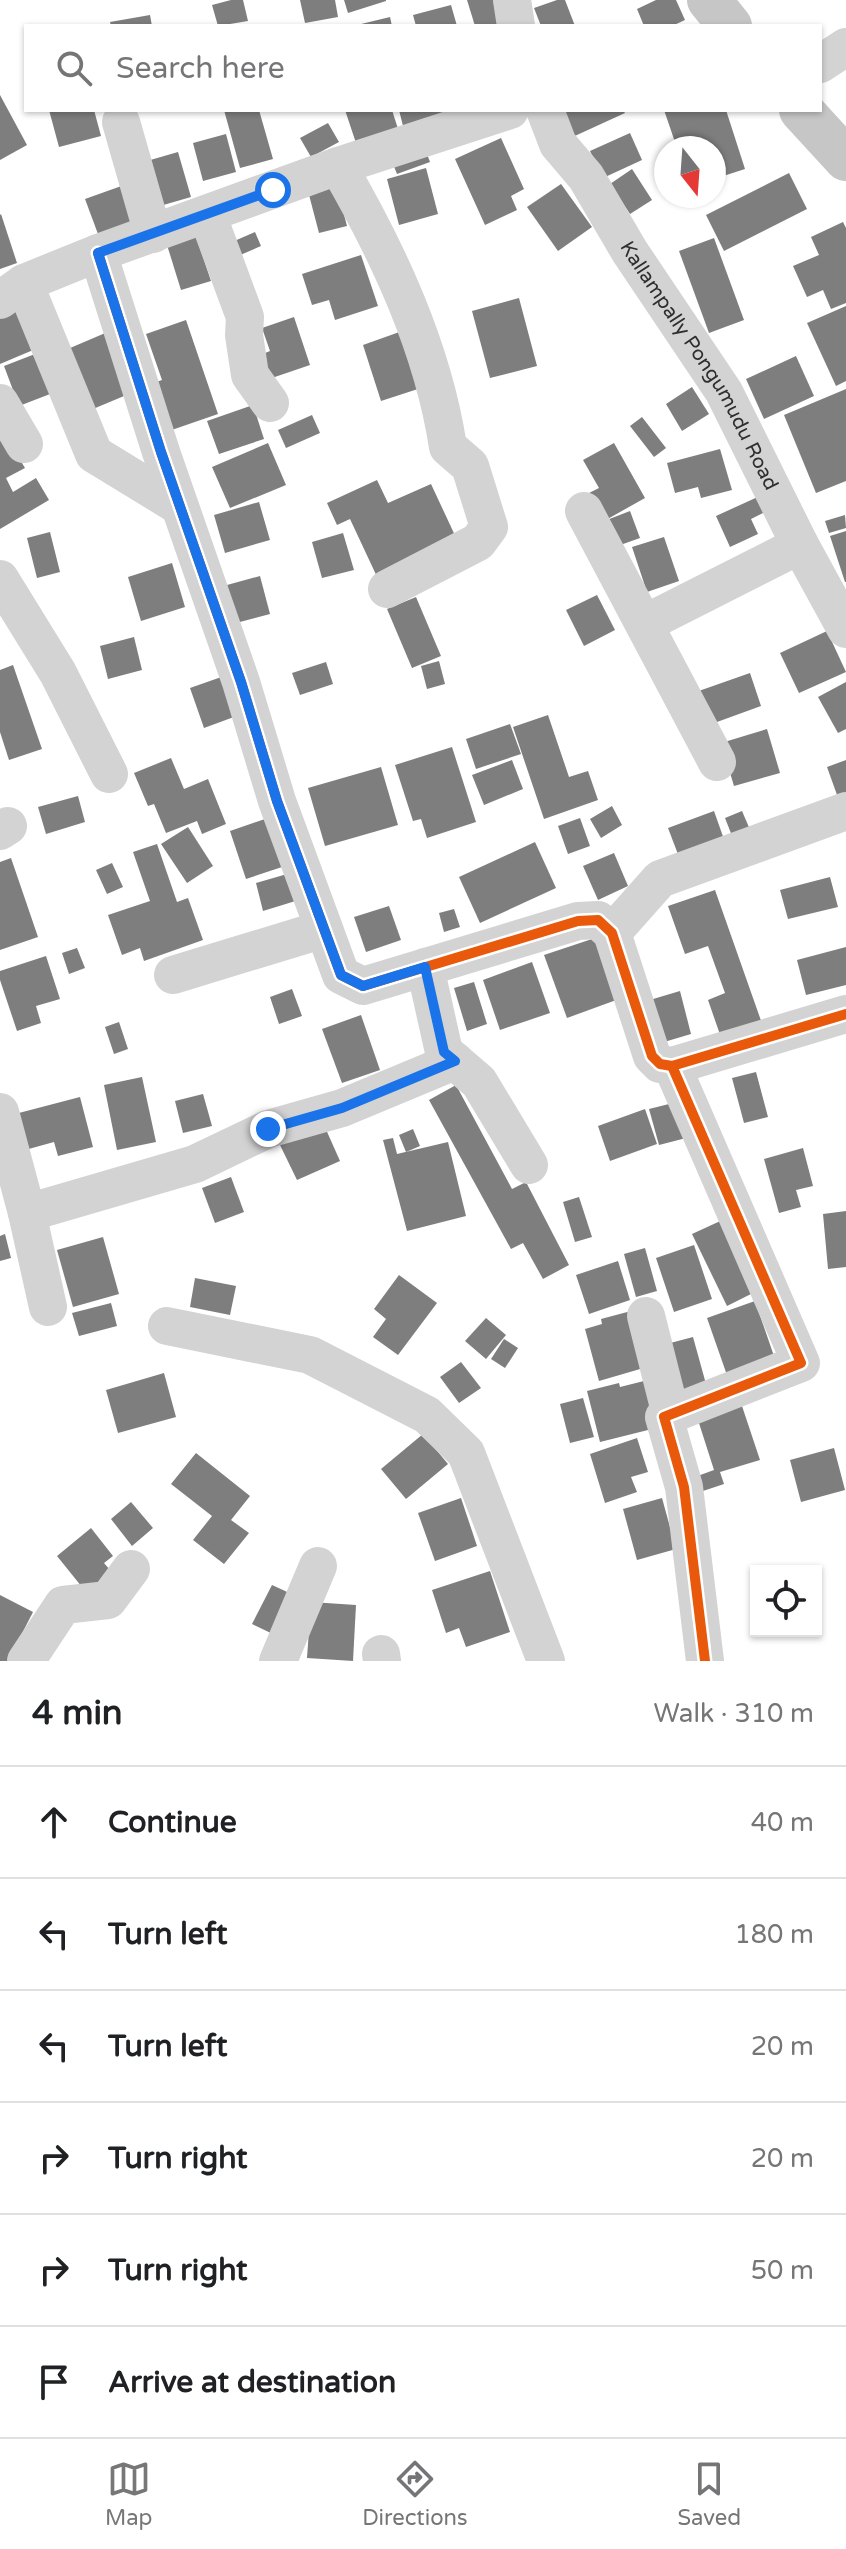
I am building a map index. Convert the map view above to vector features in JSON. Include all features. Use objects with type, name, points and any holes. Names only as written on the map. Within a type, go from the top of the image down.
[{"type":"main road","points":[[709,0],[728,24]]},
{"type":"main road","points":[[803,112],[846,159]]},
{"type":"street","points":[[512,0],[516,24]]},
{"type":"street","points":[[822,63],[846,47]]},
{"type":"street","points":[[179,506],[94,454],[12,291],[98,253],[338,166],[504,112]]},
{"type":"street","name":"Kallampally Pongumudu Road","points":[[546,112],[558,144],[586,177],[630,252],[724,392],[800,545],[846,629]]},
{"type":"street","points":[[121,122],[153,234]]},
{"type":"street","points":[[338,166],[374,227],[410,313],[442,408],[448,447],[470,466],[489,527],[478,542],[387,589]]},
{"type":"street","points":[[207,214],[245,317],[244,335],[250,375],[270,403]]},
{"type":"street","points":[[98,253],[179,506],[241,682],[277,801],[341,975],[363,986],[578,921],[598,920],[612,933],[652,1056],[660,1064],[672,1066],[846,1014]]},
{"type":"street","points":[[0,403],[24,444]]},
{"type":"street","points":[[584,511],[717,762]]},
{"type":"street","points":[[644,624],[800,545]]},
{"type":"street","points":[[0,579],[58,673],[109,774]]},
{"type":"street","points":[[612,933],[660,879],[846,811]]},
{"type":"street","points":[[173,975],[324,929]]},
{"type":"street","points":[[425,967],[444,1052],[479,1082],[529,1165]]},
{"type":"street","points":[[27,1213],[195,1164],[268,1129],[342,1108],[455,1061]]},
{"type":"street","points":[[672,1066],[801,1363],[664,1417],[684,1487],[705,1661]]},
{"type":"street","points":[[0,1112],[48,1307]]},
{"type":"street","points":[[646,1316],[671,1415]]},
{"type":"street","points":[[167,1326],[310,1355],[427,1415],[466,1453],[546,1661]]},
{"type":"street","points":[[278,1661],[318,1566]]},
{"type":"street","points":[[26,1661],[63,1605],[108,1600],[131,1569]]},
{"type":"building","points":[[243,0],[248,21],[217,24],[212,5]]},
{"type":"building","points":[[300,0],[335,0],[338,17],[305,23]]},
{"type":"building","points":[[344,0],[386,0],[386,1],[348,13]]},
{"type":"building","points":[[467,0],[499,0],[507,24],[474,24]]},
{"type":"building","points":[[565,0],[574,24],[540,24],[534,8]]},
{"type":"building","points":[[656,0],[676,0],[685,20],[676,24],[643,24],[637,9]]},
{"type":"building","points":[[451,5],[456,24],[415,24],[413,15]]},
{"type":"building","points":[[150,15],[152,24],[110,24]]},
{"type":"building","points":[[390,17],[392,24],[361,24]]},
{"type":"building","points":[[0,95],[27,145],[0,160]]},
{"type":"building","points":[[50,112],[95,112],[101,136],[59,147]]},
{"type":"building","points":[[225,112],[260,112],[273,159],[240,168]]},
{"type":"building","points":[[346,112],[393,112],[398,129],[356,143]]},
{"type":"building","points":[[400,112],[448,112],[404,130]]},
{"type":"building","points":[[565,112],[625,113],[566,140]]},
{"type":"building","points":[[665,112],[727,112],[745,169],[726,175],[726,136],[673,136]]},
{"type":"building","points":[[328,123],[339,142],[311,157],[300,138]]},
{"type":"building","points":[[630,133],[642,160],[603,178],[590,151]]},
{"type":"building","points":[[226,134],[236,172],[203,181],[193,143]]},
{"type":"building","points":[[501,138],[524,189],[511,196],[517,210],[485,225],[455,159]]},
{"type":"building","points":[[422,141],[430,162],[397,174],[389,154]]},
{"type":"building","points":[[178,152],[191,197],[153,208],[140,163]]},
{"type":"building","points":[[426,168],[438,214],[399,225],[387,179]]},
{"type":"building","points":[[632,169],[652,200],[630,214],[610,184]]},
{"type":"building","points":[[789,173],[807,209],[724,251],[706,215],[726,208],[726,205]]},
{"type":"building","points":[[127,184],[140,219],[98,234],[85,199]]},
{"type":"building","points":[[336,184],[347,226],[319,233],[308,191]]},
{"type":"building","points":[[561,184],[592,227],[558,251],[527,207]]},
{"type":"building","points":[[0,215],[17,263],[0,269]]},
{"type":"building","points":[[843,222],[846,228],[846,303],[831,309],[823,290],[807,297],[793,266],[819,255],[811,237]]},
{"type":"building","points":[[255,232],[261,246],[238,256],[232,242]]},
{"type":"building","points":[[196,236],[211,281],[181,290],[167,245]]},
{"type":"building","points":[[714,238],[744,320],[709,333],[679,251]]},
{"type":"building","points":[[361,255],[378,306],[335,320],[329,300],[312,305],[302,274]]},
{"type":"building","points":[[519,298],[537,366],[490,378],[472,311]]},
{"type":"building","points":[[26,302],[45,345],[0,364],[0,314]]},
{"type":"building","points":[[846,306],[846,381],[836,386],[807,323]]},
{"type":"building","points":[[294,317],[310,365],[266,380],[258,356],[270,351],[262,328]]},
{"type":"building","points":[[186,320],[218,414],[163,433],[148,385],[162,380],[146,334]]},
{"type":"building","points":[[405,330],[424,387],[381,401],[363,345]]},
{"type":"building","points":[[110,331],[136,391],[81,414],[56,354]]},
{"type":"building","points":[[48,349],[63,389],[19,406],[4,366]]},
{"type":"building","points":[[796,356],[814,396],[764,419],[746,379]]},
{"type":"building","points":[[692,387],[709,414],[682,431],[666,404]]},
{"type":"building","points":[[846,389],[846,481],[816,493],[784,415]]},
{"type":"building","points":[[253,405],[264,439],[219,454],[207,421]]},
{"type":"building","points":[[312,415],[320,433],[286,448],[278,430]]},
{"type":"building","points":[[642,417],[666,448],[654,457],[630,426]]},
{"type":"building","points":[[5,435],[25,468],[6,478],[13,492],[36,478],[49,500],[0,529],[0,438]]},
{"type":"building","points":[[268,443],[286,485],[230,508],[212,467]]},
{"type":"building","points":[[614,443],[645,498],[604,521],[589,493],[599,488],[583,460]]},
{"type":"building","points":[[720,449],[732,490],[701,498],[698,487],[675,493],[667,463]]},
{"type":"building","points":[[377,480],[388,503],[431,484],[459,544],[379,581],[350,519],[337,525],[327,503]]},
{"type":"building","points":[[762,495],[769,510],[751,519],[758,534],[730,547],[716,516]]},
{"type":"building","points":[[259,502],[270,540],[225,553],[214,515]]},
{"type":"building","points":[[630,511],[640,538],[609,549],[599,523]]},
{"type":"building","points":[[845,515],[846,528],[829,533],[825,521]]},
{"type":"building","points":[[846,531],[846,582],[845,582],[830,536]]},
{"type":"building","points":[[50,532],[60,572],[37,578],[27,538]]},
{"type":"building","points":[[343,533],[354,570],[322,578],[312,542]]},
{"type":"building","points":[[664,537],[679,581],[647,592],[632,547]]},
{"type":"building","points":[[172,563],[185,607],[141,621],[128,577]]},
{"type":"building","points":[[260,576],[270,614],[236,623],[227,585]]},
{"type":"building","points":[[597,595],[615,630],[584,646],[566,610]]},
{"type":"building","points":[[416,597],[441,656],[412,668],[387,609]]},
{"type":"building","points":[[827,631],[846,672],[799,693],[780,653]]},
{"type":"building","points":[[134,637],[142,670],[108,679],[100,646]]},
{"type":"building","points":[[439,661],[445,684],[427,689],[421,666]]},
{"type":"building","points":[[326,662],[333,684],[300,695],[292,673]]},
{"type":"building","points":[[13,665],[42,749],[9,760],[0,732],[0,670]]},
{"type":"building","points":[[750,673],[761,706],[706,726],[693,693]]},
{"type":"building","points":[[227,675],[242,714],[204,728],[190,688]]},
{"type":"building","points":[[846,682],[846,729],[838,733],[818,697]]},
{"type":"building","points":[[548,715],[569,777],[588,771],[598,800],[544,819],[513,727]]},
{"type":"building","points":[[510,724],[521,754],[476,769],[466,739]]},
{"type":"building","points":[[767,729],[780,773],[734,786],[721,743]]},
{"type":"building","points":[[452,747],[476,822],[427,838],[421,819],[413,821],[395,765]]},
{"type":"building","points":[[171,758],[184,789],[208,779],[226,824],[202,834],[197,821],[166,833],[154,804],[148,806],[134,773]]},
{"type":"building","points":[[512,760],[523,789],[484,805],[472,775]]},
{"type":"building","points":[[846,760],[846,805],[841,806],[827,767]]},
{"type":"building","points":[[381,767],[398,825],[325,846],[308,788]]},
{"type":"building","points":[[78,796],[85,822],[46,834],[38,807]]},
{"type":"building","points":[[612,806],[622,825],[601,838],[590,819]]},
{"type":"building","points":[[714,811],[726,845],[684,870],[668,828]]},
{"type":"building","points":[[742,811],[754,839],[736,846],[725,818]]},
{"type":"building","points":[[580,818],[590,846],[568,854],[558,826]]},
{"type":"building","points":[[265,819],[282,867],[246,879],[230,831]]},
{"type":"building","points":[[188,827],[213,866],[187,883],[161,844]]},
{"type":"building","points":[[535,842],[556,888],[480,923],[459,877]]},
{"type":"building","points":[[157,844],[177,902],[188,898],[203,940],[144,961],[140,948],[122,955],[108,915],[150,901],[133,852]]},
{"type":"building","points":[[614,853],[628,886],[598,900],[583,866]]},
{"type":"building","points":[[11,858],[38,937],[0,950],[0,862]]},
{"type":"building","points":[[112,863],[123,887],[107,894],[96,870]]},
{"type":"building","points":[[294,872],[302,899],[263,911],[256,883]]},
{"type":"building","points":[[830,877],[838,907],[788,919],[780,890]]},
{"type":"building","points":[[715,890],[765,1032],[724,1046],[708,1000],[725,993],[708,946],[685,954],[668,906]]},
{"type":"building","points":[[389,906],[401,940],[366,952],[354,917]]},
{"type":"building","points":[[454,909],[460,927],[444,932],[439,913]]},
{"type":"building","points":[[598,937],[619,999],[567,1018],[544,955]]},
{"type":"building","points":[[846,947],[846,985],[806,995],[797,960]]},
{"type":"building","points":[[77,948],[85,968],[69,974],[62,953]]},
{"type":"building","points":[[46,956],[60,999],[36,1006],[41,1023],[17,1031],[0,980],[0,971]]},
{"type":"building","points":[[532,962],[550,1013],[500,1030],[483,980]]},
{"type":"building","points":[[474,982],[487,1024],[467,1031],[454,988]]},
{"type":"building","points":[[292,989],[302,1016],[279,1024],[270,997]]},
{"type":"building","points":[[680,991],[691,1034],[654,1045],[643,1002]]},
{"type":"building","points":[[361,1015],[380,1070],[342,1083],[322,1029]]},
{"type":"building","points":[[119,1022],[128,1049],[114,1054],[105,1027]]},
{"type":"building","points":[[756,1072],[768,1117],[744,1123],[732,1078]]},
{"type":"building","points":[[142,1077],[156,1142],[117,1150],[104,1085]]},
{"type":"building","points":[[456,1085],[512,1189],[526,1182],[569,1265],[543,1279],[523,1243],[511,1249],[429,1100]]},
{"type":"building","points":[[203,1094],[212,1126],[183,1133],[175,1101]]},
{"type":"building","points":[[80,1097],[93,1147],[58,1156],[54,1142],[25,1150],[15,1114]]},
{"type":"building","points":[[681,1101],[690,1137],[659,1145],[649,1109]]},
{"type":"building","points":[[645,1109],[657,1144],[610,1161],[598,1126]]},
{"type":"building","points":[[324,1125],[340,1161],[297,1180],[280,1145]]},
{"type":"building","points":[[413,1129],[420,1146],[406,1152],[399,1135]]},
{"type":"building","points":[[393,1138],[397,1154],[448,1142],[466,1216],[407,1231],[383,1140]]},
{"type":"building","points":[[803,1148],[813,1186],[796,1190],[801,1207],[779,1213],[764,1159]]},
{"type":"building","points":[[231,1177],[244,1212],[215,1223],[202,1188]]},
{"type":"building","points":[[579,1197],[592,1237],[575,1242],[563,1202]]},
{"type":"building","points":[[846,1211],[846,1267],[828,1269],[823,1214]]},
{"type":"building","points":[[729,1217],[763,1288],[727,1306],[692,1234]]},
{"type":"building","points":[[5,1234],[11,1258],[0,1261],[0,1236]]},
{"type":"building","points":[[103,1237],[119,1294],[73,1307],[57,1250]]},
{"type":"building","points":[[694,1245],[712,1299],[674,1312],[656,1258]]},
{"type":"building","points":[[645,1248],[657,1291],[636,1297],[624,1254]]},
{"type":"building","points":[[618,1261],[630,1300],[589,1314],[576,1275]]},
{"type":"building","points":[[399,1275],[437,1303],[398,1355],[373,1337],[386,1319],[374,1309]]},
{"type":"building","points":[[195,1278],[236,1286],[230,1315],[190,1307]]},
{"type":"building","points":[[755,1301],[776,1362],[728,1378],[707,1318]]},
{"type":"building","points":[[111,1303],[117,1326],[79,1336],[72,1313]]},
{"type":"building","points":[[631,1311],[647,1367],[599,1381],[585,1329],[602,1324],[601,1319]]},
{"type":"building","points":[[486,1318],[506,1335],[486,1359],[465,1341]]},
{"type":"building","points":[[693,1337],[706,1384],[671,1393],[659,1346]]},
{"type":"building","points":[[504,1339],[518,1348],[505,1368],[491,1359]]},
{"type":"building","points":[[461,1362],[481,1388],[459,1403],[440,1377]]},
{"type":"building","points":[[164,1373],[176,1417],[118,1433],[106,1390]]},
{"type":"building","points":[[648,1380],[660,1427],[600,1442],[587,1391]]},
{"type":"building","points":[[583,1398],[594,1437],[570,1443],[560,1404]]},
{"type":"building","points":[[742,1406],[760,1460],[720,1472],[724,1484],[697,1493],[692,1478],[714,1470],[698,1420]]},
{"type":"building","points":[[423,1434],[448,1464],[406,1499],[381,1469]]},
{"type":"building","points":[[637,1438],[648,1472],[631,1477],[637,1492],[605,1503],[590,1454]]},
{"type":"building","points":[[834,1448],[845,1490],[801,1502],[790,1460]]},
{"type":"building","points":[[196,1453],[250,1496],[231,1520],[249,1533],[224,1564],[193,1540],[212,1516],[171,1484]]},
{"type":"building","points":[[461,1498],[477,1546],[435,1561],[418,1513]]},
{"type":"building","points":[[662,1498],[676,1549],[637,1560],[623,1509]]},
{"type":"building","points":[[131,1502],[153,1528],[132,1546],[111,1519]]},
{"type":"building","points":[[91,1528],[113,1556],[104,1563],[116,1577],[90,1597],[57,1556]]},
{"type":"building","points":[[490,1571],[510,1632],[466,1647],[459,1628],[446,1633],[432,1590]]},
{"type":"building","points":[[272,1585],[296,1596],[277,1636],[252,1624]]},
{"type":"building","points":[[0,1595],[33,1612],[8,1661],[0,1661]]},
{"type":"building","points":[[311,1602],[356,1605],[353,1661],[307,1658]]},
{"type":"cycle path","points":[[98,253],[161,452],[241,682],[277,801],[341,975],[363,986],[578,921],[598,920],[612,933],[652,1056],[660,1064],[672,1066],[846,1014]]},
{"type":"cycle path","points":[[672,1066],[801,1363],[664,1417],[684,1487],[705,1661]]},
{"type":"route","points":[[268,1129],[342,1108],[455,1061],[444,1052],[425,967],[363,986],[341,975],[277,801],[241,682],[161,452],[98,253],[273,190]]}]
